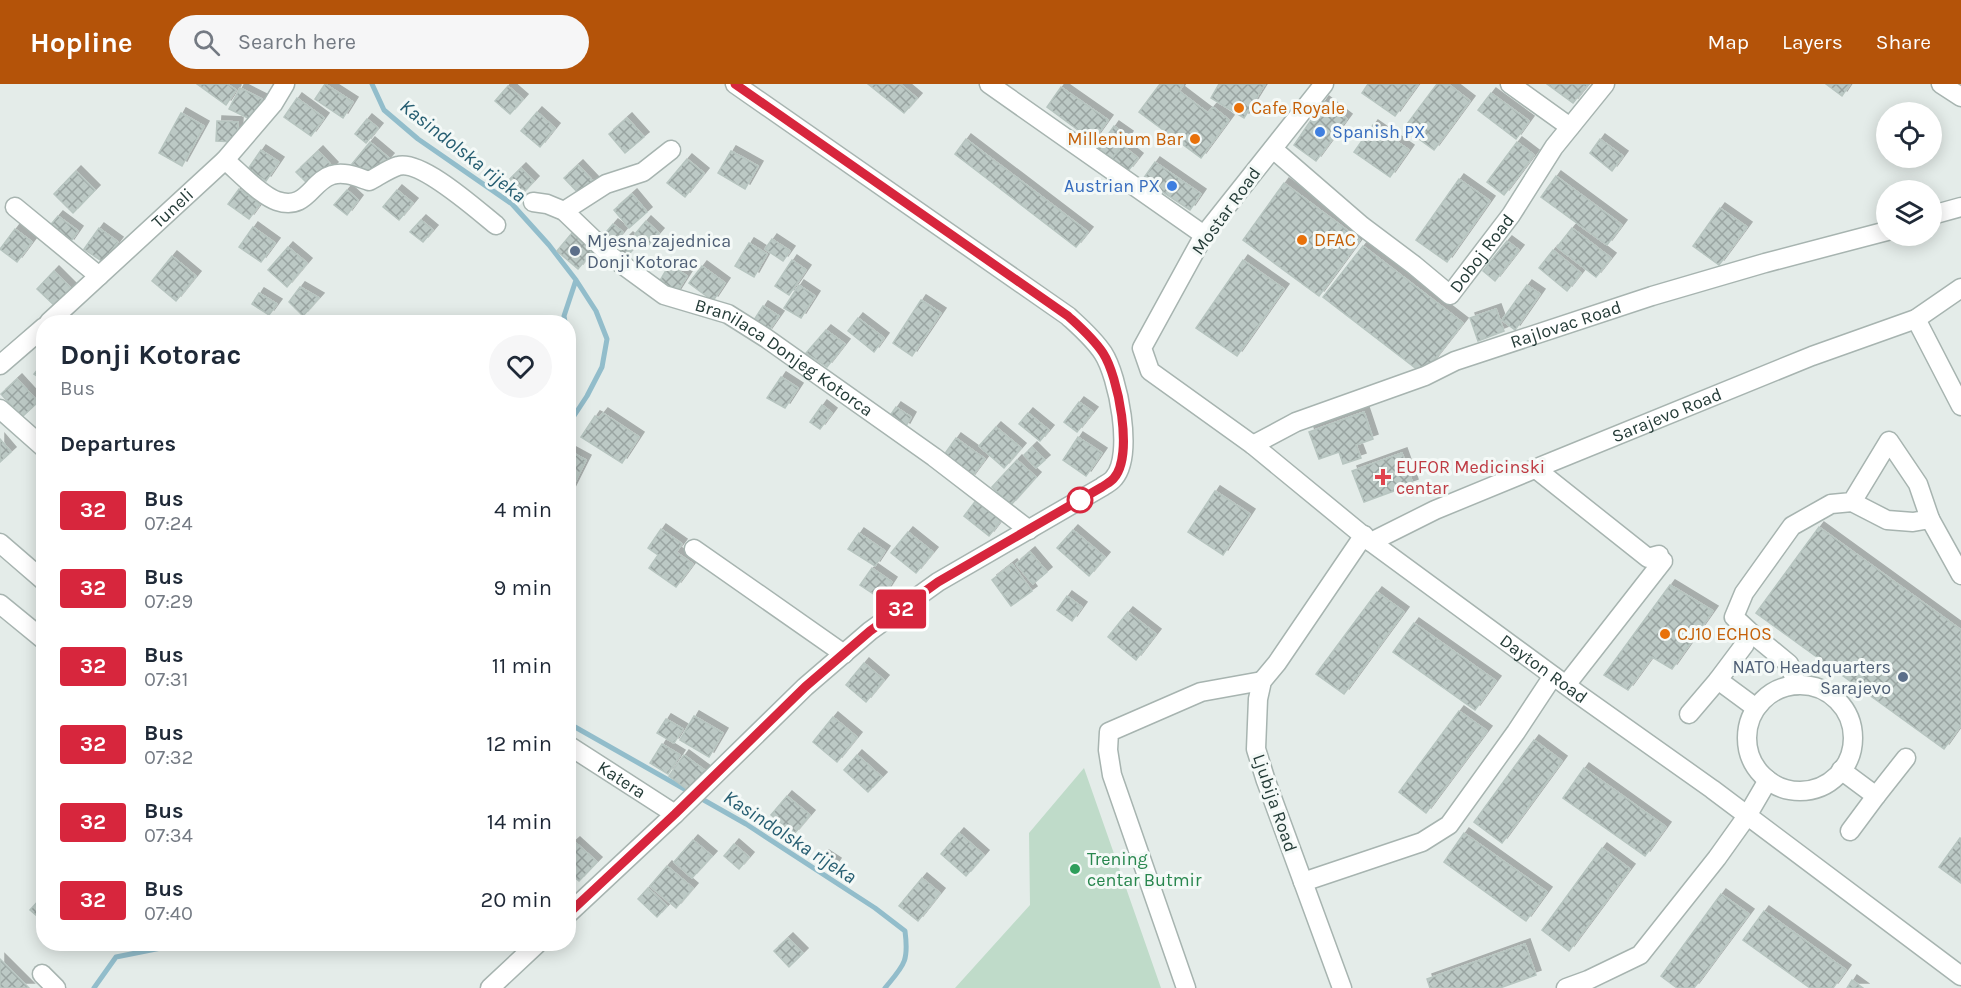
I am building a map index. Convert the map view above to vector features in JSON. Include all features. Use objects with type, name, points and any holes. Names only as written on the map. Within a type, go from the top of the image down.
[{"type":"street","name":"Tuneli","points":[[57,315],[225,160],[273,104],[285,84]]},
{"type":"street","points":[[576,906],[805,687],[870,631],[938,582],[1102,487],[1114,478],[1124,450],[1122,421],[1112,371],[1094,340],[1068,316],[735,84]]},
{"type":"street","points":[[989,84],[1204,235]]},
{"type":"street","name":"Mostar Road","points":[[1142,348],[1204,235],[1324,84]]},
{"type":"street","points":[[1510,84],[1570,127]]},
{"type":"street","name":"Doboj Road","points":[[1273,148],[1362,226],[1450,295],[1511,215],[1554,147],[1605,84]]},
{"type":"street","points":[[1941,84],[1961,97]]},
{"type":"street","points":[[564,211],[606,184],[643,172],[671,150]]},
{"type":"street","points":[[225,160],[268,197],[290,203],[304,198],[327,177],[334,174],[349,174],[369,181],[398,166],[411,165],[427,172],[496,225]]},
{"type":"street","name":"Branilaca Donjeg Kotorca","points":[[533,202],[547,204],[564,211],[612,256],[663,295],[728,314],[766,338],[934,458],[1029,530]]},
{"type":"street","points":[[15,207],[99,276]]},
{"type":"street","points":[[1942,212],[1961,207]]},
{"type":"street","name":"Rajlovac Road","points":[[1252,445],[1296,422],[1425,376],[1455,361],[1653,296],[1876,234]]},
{"type":"street","name":"Sarajevo Road","points":[[1367,538],[1812,356],[1916,319],[1961,288]]},
{"type":"street","points":[[1916,319],[1961,406]]},
{"type":"street","points":[[0,365],[36,334]]},
{"type":"street","name":"Dayton Road","points":[[1142,348],[1150,371],[1252,445],[1367,538],[1961,976]]},
{"type":"street","points":[[0,409],[36,441]]},
{"type":"street","points":[[1852,502],[1889,441],[1918,484],[1930,519],[1961,575]]},
{"type":"street","points":[[1303,882],[1422,842],[1449,825],[1516,732],[1661,558],[1648,558],[1536,469]]},
{"type":"street","points":[[1797,685],[1789,664],[1734,616],[1743,593],[1792,526],[1831,504],[1852,502],[1887,520],[1913,522],[1930,519]]},
{"type":"street","points":[[1186,988],[1113,775],[1108,750],[1109,732],[1201,692],[1262,681],[1367,538]]},
{"type":"street","points":[[0,543],[36,574]]},
{"type":"street","points":[[694,549],[844,654]]},
{"type":"street","points":[[0,604],[36,633]]},
{"type":"street","points":[[1689,714],[1745,644]]},
{"type":"street","points":[[1718,680],[1756,708]]},
{"type":"street","name":"Ljubija Road","points":[[1262,681],[1258,699],[1256,749],[1342,988]]},
{"type":"street","points":[[1797,685],[1818,688],[1833,696],[1843,707],[1849,719],[1853,736],[1851,751],[1841,770],[1822,786],[1803,791],[1790,790],[1776,785],[1759,772],[1748,749],[1747,735],[1749,720],[1768,695],[1780,688],[1797,685]]},
{"type":"street","name":"Katera","points":[[576,750],[680,808]]},
{"type":"street","points":[[1851,831],[1906,758]]},
{"type":"street","points":[[1841,770],[1876,796]]},
{"type":"street","points":[[1566,988],[1640,955],[1717,858],[1747,816],[1768,780]]},
{"type":"street","points":[[490,988],[530,951]]},
{"type":"street","points":[[42,974],[56,988]]},
{"type":"green space","name":"Trening centar Butmir","points":[[1084,768],[1161,988],[955,988],[1030,905],[1029,833]]},
{"type":"building","points":[[197,84],[227,84],[236,90],[226,105]]},
{"type":"building","points":[[325,84],[353,102],[343,118],[315,99]]},
{"type":"building","points":[[868,84],[900,84],[917,98],[904,113]]},
{"type":"building","name":"Millenium Bar","points":[[1160,84],[1183,85],[1179,91],[1208,113],[1213,107],[1229,120],[1201,158],[1139,112]]},
{"type":"building","name":"Cafe Royale","points":[[1219,84],[1265,84],[1244,118],[1211,98]]},
{"type":"building","points":[[1368,84],[1418,84],[1395,116],[1362,93]]},
{"type":"building","points":[[1437,84],[1448,84],[1470,101],[1434,150],[1404,128]]},
{"type":"building","points":[[1547,84],[1588,84],[1573,103]]},
{"type":"building","points":[[1826,84],[1850,84],[1842,96]]},
{"type":"building","points":[[508,86],[523,99],[510,114],[495,101]]},
{"type":"building","points":[[1061,87],[1108,120],[1093,141],[1047,107]]},
{"type":"building","points":[[240,88],[262,99],[252,120],[229,109]]},
{"type":"building","points":[[1491,93],[1529,121],[1516,139],[1478,110]]},
{"type":"building","points":[[297,98],[324,118],[311,136],[284,117]]},
{"type":"building","name":"Spanish PX","points":[[1324,101],[1347,119],[1316,161],[1294,145]]},
{"type":"building","points":[[537,112],[555,128],[540,147],[521,131]]},
{"type":"building","points":[[181,113],[204,126],[182,166],[159,153]]},
{"type":"building","points":[[627,118],[644,137],[625,153],[609,134]]},
{"type":"building","points":[[367,119],[378,128],[366,143],[355,134]]},
{"type":"building","points":[[217,121],[238,122],[237,142],[216,141]]},
{"type":"building","points":[[1373,125],[1409,150],[1390,177],[1354,152]]},
{"type":"building","points":[[1114,126],[1128,136],[1112,159],[1098,149]]},
{"type":"building","points":[[966,139],[1088,232],[1076,247],[955,154]]},
{"type":"building","points":[[1600,139],[1623,156],[1612,171],[1590,153]]},
{"type":"building","points":[[370,142],[389,158],[370,180],[352,164]]},
{"type":"building","points":[[1517,142],[1534,155],[1504,195],[1487,182]]},
{"type":"building","points":[[1122,145],[1138,158],[1128,171],[1112,159]]},
{"type":"building","points":[[261,150],[279,162],[266,181],[248,169]]},
{"type":"building","points":[[318,151],[333,167],[312,188],[296,172]]},
{"type":"building","points":[[731,151],[758,166],[745,189],[718,173]]},
{"type":"building","points":[[687,159],[704,173],[685,197],[667,183]]},
{"type":"building","name":"Austrian PX","points":[[1155,162],[1201,194],[1190,210],[1143,179]]},
{"type":"building","points":[[578,165],[594,182],[581,196],[564,178]]},
{"type":"building","points":[[521,168],[534,181],[520,196],[506,183]]},
{"type":"building","points":[[76,171],[95,190],[73,213],[54,194]]},
{"type":"building","points":[[1556,176],[1622,225],[1607,245],[1541,197]]},
{"type":"building","points":[[1459,179],[1490,201],[1447,262],[1416,240]]},
{"type":"building","name":"DFAC","points":[[1284,183],[1360,240],[1319,296],[1243,240]]},
{"type":"building","points":[[239,189],[260,204],[249,219],[228,204]]},
{"type":"building","points":[[347,190],[358,200],[347,215],[334,205]]},
{"type":"building","points":[[397,190],[413,203],[399,220],[383,207]]},
{"type":"building","points":[[632,194],[647,212],[629,228],[614,210]]},
{"type":"building","points":[[1720,208],[1747,227],[1719,265],[1693,246]]},
{"type":"building","points":[[58,216],[78,231],[69,244],[48,228]]},
{"type":"building","points":[[421,220],[433,230],[423,242],[410,232]]},
{"type":"building","points":[[646,221],[659,233],[648,246],[635,234]]},
{"type":"building","points":[[613,224],[623,232],[612,246],[602,237]]},
{"type":"building","points":[[253,227],[275,243],[261,262],[239,247]]},
{"type":"building","points":[[99,228],[118,242],[103,262],[84,249]]},
{"type":"building","points":[[1572,228],[1611,258],[1596,277],[1557,247]]},
{"type":"building","points":[[15,229],[32,242],[17,262],[0,249]]},
{"type":"building","name":"Mjesna zajednica Donji Kotorac","points":[[572,233],[593,251],[578,269],[557,251]]},
{"type":"building","points":[[628,237],[637,245],[625,258],[616,249]]},
{"type":"building","points":[[772,239],[790,251],[783,261],[765,249]]},
{"type":"building","points":[[1507,241],[1519,250],[1495,281],[1483,271]]},
{"type":"building","points":[[749,243],[767,254],[754,277],[735,266]]},
{"type":"building","points":[[1363,246],[1463,323],[1423,374],[1323,297]]},
{"type":"building","points":[[288,247],[307,263],[287,287],[268,270]]},
{"type":"building","points":[[1553,250],[1581,273],[1567,291],[1539,268]]},
{"type":"building","points":[[172,256],[196,276],[176,301],[152,281]]},
{"type":"building","points":[[792,260],[806,270],[789,295],[775,286]]},
{"type":"building","points":[[1243,260],[1284,289],[1237,356],[1196,328]]},
{"type":"building","points":[[669,265],[687,276],[675,295],[658,284]]},
{"type":"building","points":[[702,266],[725,283],[713,301],[689,283]]},
{"type":"building","points":[[54,271],[72,289],[56,307],[37,289]]},
{"type":"building","points":[[799,285],[815,296],[801,318],[784,308]]},
{"type":"building","points":[[1527,285],[1540,294],[1515,330],[1502,320]]},
{"type":"building","points":[[300,287],[319,298],[304,315],[289,302]]},
{"type":"building","points":[[259,293],[277,304],[269,315],[252,304]]},
{"type":"building","points":[[921,300],[941,313],[912,356],[893,343]]},
{"type":"building","points":[[763,306],[779,316],[767,333],[752,323]]},
{"type":"building","points":[[1496,309],[1504,331],[1478,341],[1470,318]]},
{"type":"building","points":[[858,318],[884,338],[874,352],[848,331]]},
{"type":"building","points":[[826,330],[845,344],[827,367],[806,353]]},
{"type":"building","points":[[781,377],[798,388],[785,408],[767,398]]},
{"type":"building","points":[[17,379],[36,400],[36,404],[22,417],[1,394]]},
{"type":"building","points":[[1079,402],[1093,412],[1077,432],[1064,422]]},
{"type":"building","points":[[822,405],[832,413],[820,429],[810,422]]},
{"type":"building","points":[[896,407],[911,417],[905,428],[889,417]]},
{"type":"building","points":[[1364,412],[1373,439],[1356,445],[1361,458],[1343,464],[1339,452],[1319,459],[1309,432]]},
{"type":"building","points":[[603,413],[639,437],[622,463],[581,437],[595,416],[599,418]]},
{"type":"building","points":[[1028,413],[1049,430],[1040,441],[1019,424]]},
{"type":"building","points":[[996,427],[1021,448],[1004,468],[979,446]]},
{"type":"building","points":[[1078,437],[1102,453],[1086,476],[1063,460]]},
{"type":"building","points":[[956,438],[985,459],[970,479],[941,459]]},
{"type":"building","points":[[0,439],[11,452],[0,462]]},
{"type":"building","points":[[1032,447],[1045,460],[1036,468],[1024,455]]},
{"type":"building","name":"EUFOR Medicinski centar","points":[[1402,453],[1413,484],[1364,502],[1352,471]]},
{"type":"building","points":[[576,455],[586,460],[576,480]]},
{"type":"building","points":[[1017,460],[1036,477],[1011,505],[992,487]]},
{"type":"building","points":[[1215,491],[1250,514],[1223,555],[1188,532]]},
{"type":"building","points":[[977,499],[1002,519],[989,536],[964,516]]},
{"type":"building","name":"NATO Headquarters Sarajevo","points":[[1819,527],[1961,630],[1961,725],[1944,749],[1756,613]]},
{"type":"building","points":[[661,529],[682,544],[676,552],[693,564],[676,587],[649,568],[658,555],[648,548]]},
{"type":"building","points":[[1073,530],[1105,557],[1089,576],[1057,548]]},
{"type":"building","points":[[908,532],[933,552],[916,573],[891,553]]},
{"type":"building","points":[[859,533],[885,551],[875,566],[848,549]]},
{"type":"building","points":[[1030,552],[1047,572],[1033,584],[1016,564]]},
{"type":"building","points":[[1012,564],[1032,591],[1011,606],[992,580]]},
{"type":"building","points":[[872,568],[892,582],[881,599],[860,585]]},
{"type":"building","name":"CJ10 ECHOS","points":[[1670,585],[1713,611],[1672,669],[1652,657],[1628,690],[1604,675]]},
{"type":"building","points":[[1377,592],[1404,612],[1344,694],[1316,674]]},
{"type":"building","points":[[1067,596],[1082,607],[1072,621],[1057,610]]},
{"type":"building","points":[[1128,612],[1156,634],[1136,660],[1108,637]]},
{"type":"building","points":[[1414,623],[1496,681],[1475,710],[1393,652]]},
{"type":"building","points":[[864,663],[884,680],[866,702],[846,685]]},
{"type":"building","points":[[1459,711],[1487,731],[1426,813],[1399,792]]},
{"type":"building","points":[[694,716],[723,733],[709,757],[680,740]]},
{"type":"building","points":[[833,717],[857,737],[837,762],[813,742]]},
{"type":"building","points":[[666,719],[683,729],[674,743],[657,733]]},
{"type":"building","points":[[1534,740],[1562,761],[1502,843],[1474,822]]},
{"type":"building","points":[[662,744],[680,755],[668,774],[650,763]]},
{"type":"building","points":[[684,755],[707,772],[692,793],[669,776]]},
{"type":"building","points":[[857,755],[882,777],[868,792],[844,770]]},
{"type":"building","points":[[1584,768],[1666,827],[1645,856],[1563,798]]},
{"type":"building","points":[[787,796],[810,815],[794,834],[771,815]]},
{"type":"building","points":[[959,833],[984,855],[966,876],[941,854]]},
{"type":"building","points":[[1464,833],[1547,892],[1526,921],[1444,862]]},
{"type":"building","points":[[1961,839],[1961,883],[1939,867]]},
{"type":"building","points":[[693,840],[712,856],[692,878],[674,862]]},
{"type":"building","points":[[576,843],[597,862],[579,881],[576,879]]},
{"type":"building","points":[[734,844],[749,857],[739,869],[724,856]]},
{"type":"building","points":[[1602,848],[1630,869],[1569,951],[1542,930]]},
{"type":"building","points":[[824,855],[836,863],[832,869],[820,861]]},
{"type":"building","points":[[667,866],[693,888],[676,908],[650,886]]},
{"type":"building","points":[[922,878],[940,893],[918,921],[899,906]]},
{"type":"building","points":[[648,888],[667,906],[657,917],[638,899]]},
{"type":"building","points":[[1721,894],[1749,914],[1694,988],[1677,988],[1661,976]]},
{"type":"building","points":[[36,903],[36,915],[30,910]]},
{"type":"building","points":[[1764,911],[1846,970],[1833,988],[1810,988],[1743,940]]},
{"type":"building","points":[[788,938],[803,953],[789,967],[774,951]]},
{"type":"building","points":[[1525,944],[1536,975],[1500,988],[1430,988],[1427,979]]},
{"type":"building","points":[[0,959],[29,988],[0,988]]},
{"type":"building","points":[[1852,980],[1863,988],[1847,988]]},
{"type":"waterway","name":"Kasindolska rijeka","points":[[372,84],[384,110],[418,139],[512,204],[549,245],[596,311],[607,339],[602,367],[576,413]]},
{"type":"waterway","points":[[564,315],[576,280]]},
{"type":"waterway","name":"Kasindolska rijeka","points":[[576,728],[746,824],[875,908],[905,931],[904,962],[885,988]]},
{"type":"waterway","points":[[94,988],[116,957],[146,951]]},
{"type":"bus line","name":"32","points":[[576,907],[805,687],[870,631],[938,582],[1102,487],[1114,478],[1124,450],[1122,421],[1112,371],[1094,340],[1068,316],[735,84]]},
{"type":"place","name":"Cafe Royale","points":[[1239,108]]},
{"type":"place","name":"Spanish PX","points":[[1320,132]]},
{"type":"place","name":"Millenium Bar","points":[[1195,139]]},
{"type":"place","name":"Austrian PX","points":[[1172,186]]},
{"type":"place","name":"DFAC","points":[[1302,240]]},
{"type":"place","name":"Mjesna zajednica Donji Kotorac","points":[[575,251]]},
{"type":"place","name":"EUFOR Medicinski centar","points":[[1383,477]]},
{"type":"place","name":"CJ10 ECHOS","points":[[1665,634]]},
{"type":"place","name":"NATO Headquarters Sarajevo","points":[[1903,677]]},
{"type":"place","name":"Trening centar Butmir","points":[[1075,869]]}]
